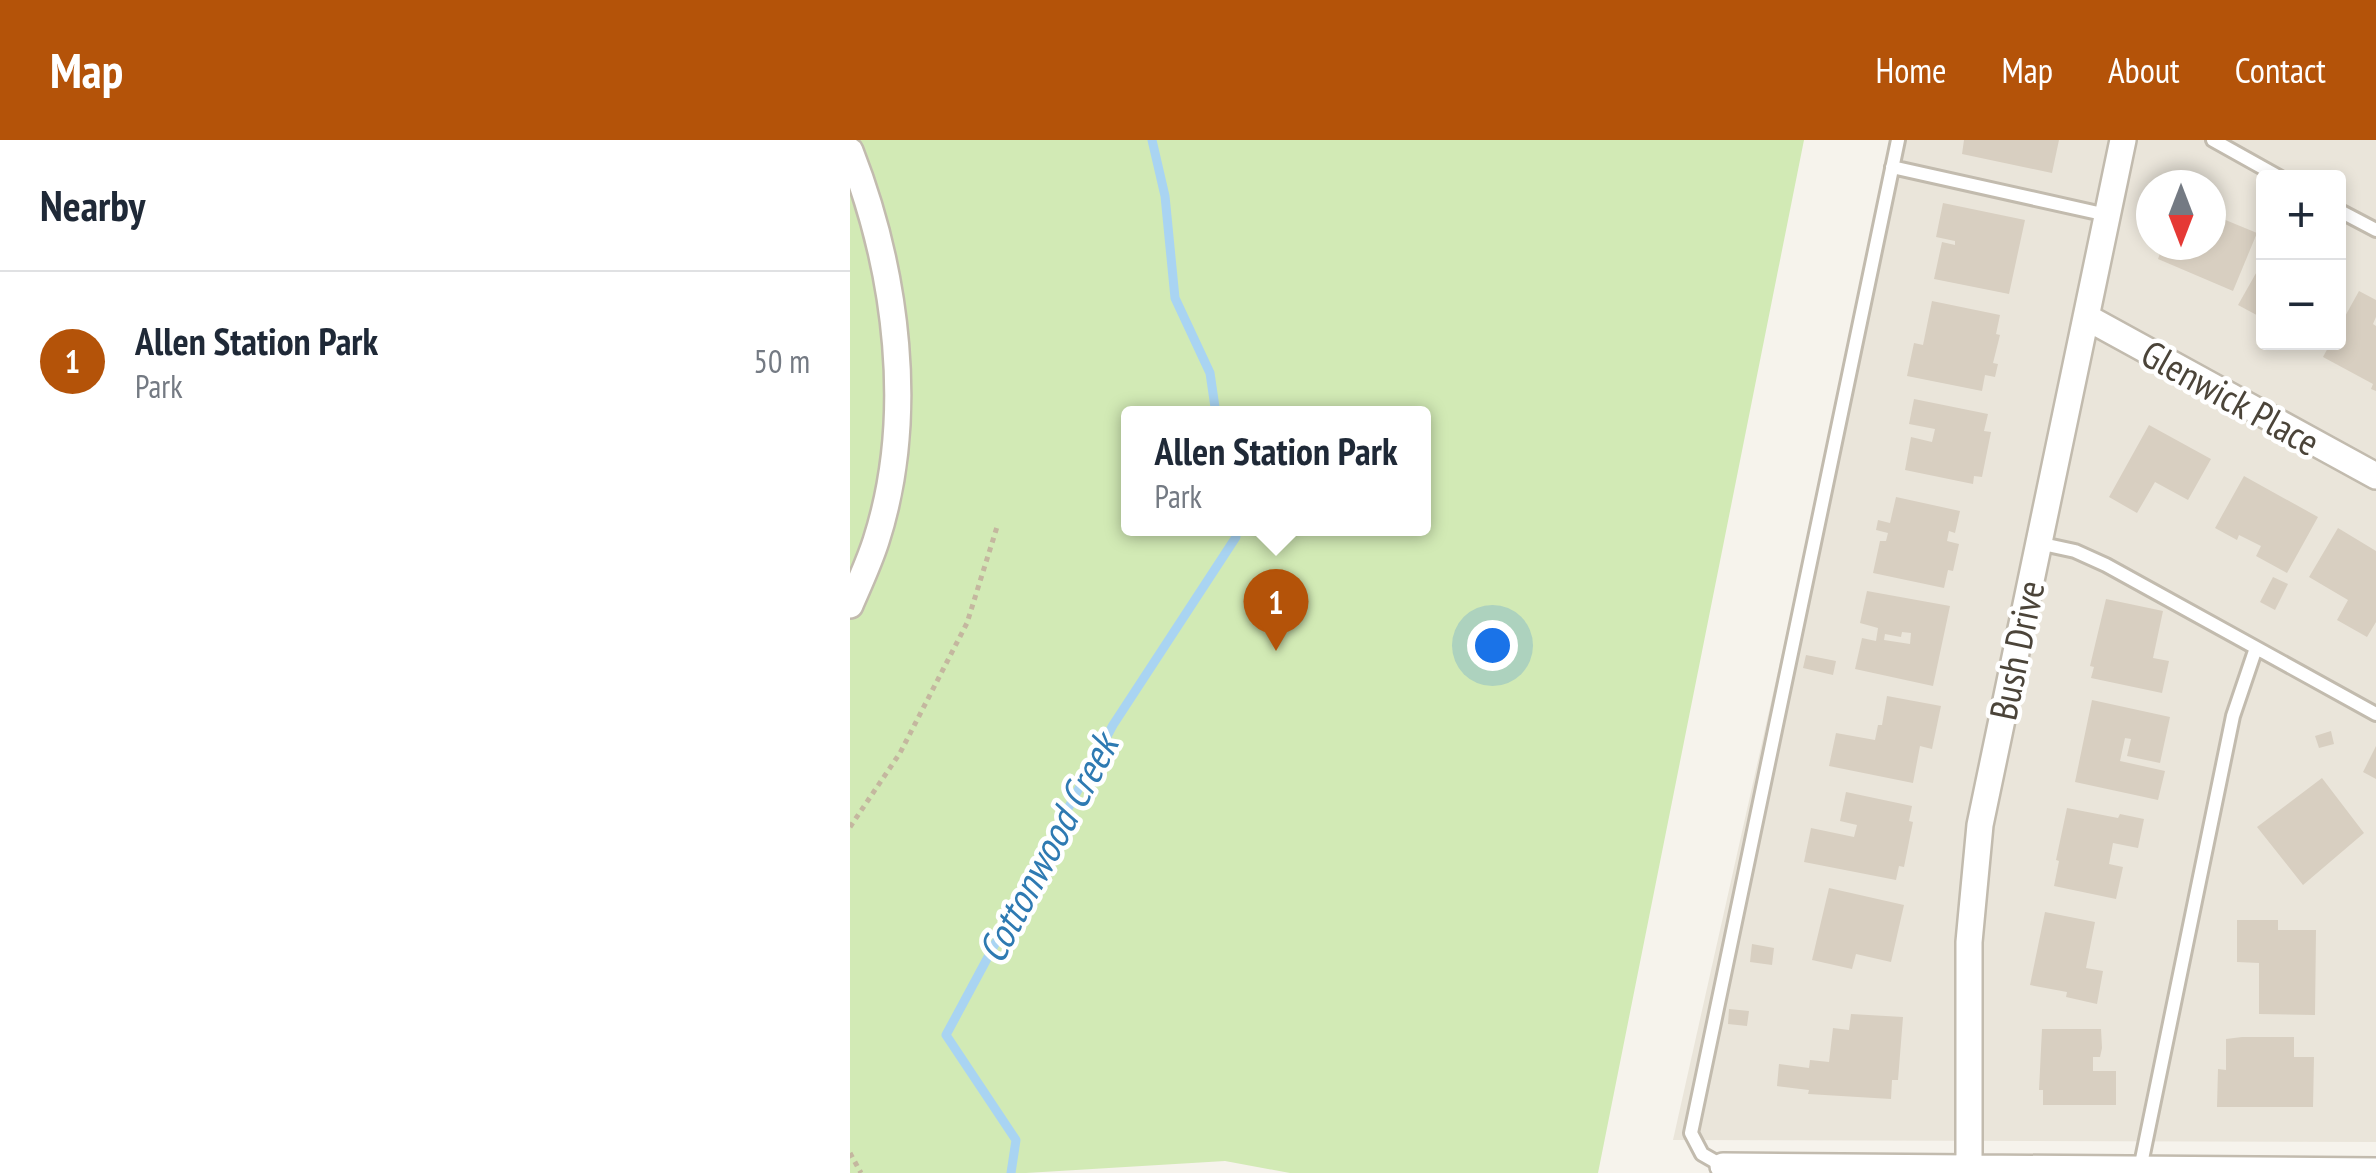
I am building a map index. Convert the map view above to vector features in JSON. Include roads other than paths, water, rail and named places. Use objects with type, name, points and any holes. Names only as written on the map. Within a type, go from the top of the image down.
[{"type":"street","name":"Bush Drive","points":[[1968,1168],[1968,942],[1973,885],[1991,767],[2123,140]]},
{"type":"street","points":[[850,151],[889,283],[897,404],[893,458],[876,540],[850,605]]},
{"type":"street","name":"Glenwick Place","points":[[2086,317],[2376,476]]},
{"type":"street","points":[[1723,1166],[2376,1171]]},
{"type":"lane","points":[[1723,1166],[1702,1154],[1691,1133],[1898,140]]},
{"type":"lane","points":[[2213,140],[2267,170]]},
{"type":"lane","points":[[1892,168],[2107,215]]},
{"type":"lane","points":[[2346,214],[2376,230]]},
{"type":"lane","points":[[2038,543],[2075,551],[2106,565],[2376,714]]},
{"type":"lane","points":[[2140,1169],[2232,716],[2256,648]]},
{"type":"waterway","name":"Cottonwood Creek","points":[[1152,140],[1165,196],[1175,298],[1210,373],[1215,406]]},
{"type":"waterway","name":"Cottonwood Creek","points":[[1011,1173],[1016,1140],[946,1035],[1113,725],[1236,536]]},
{"type":"place","name":"Allen Station Park","points":[[1276,651]]}]
